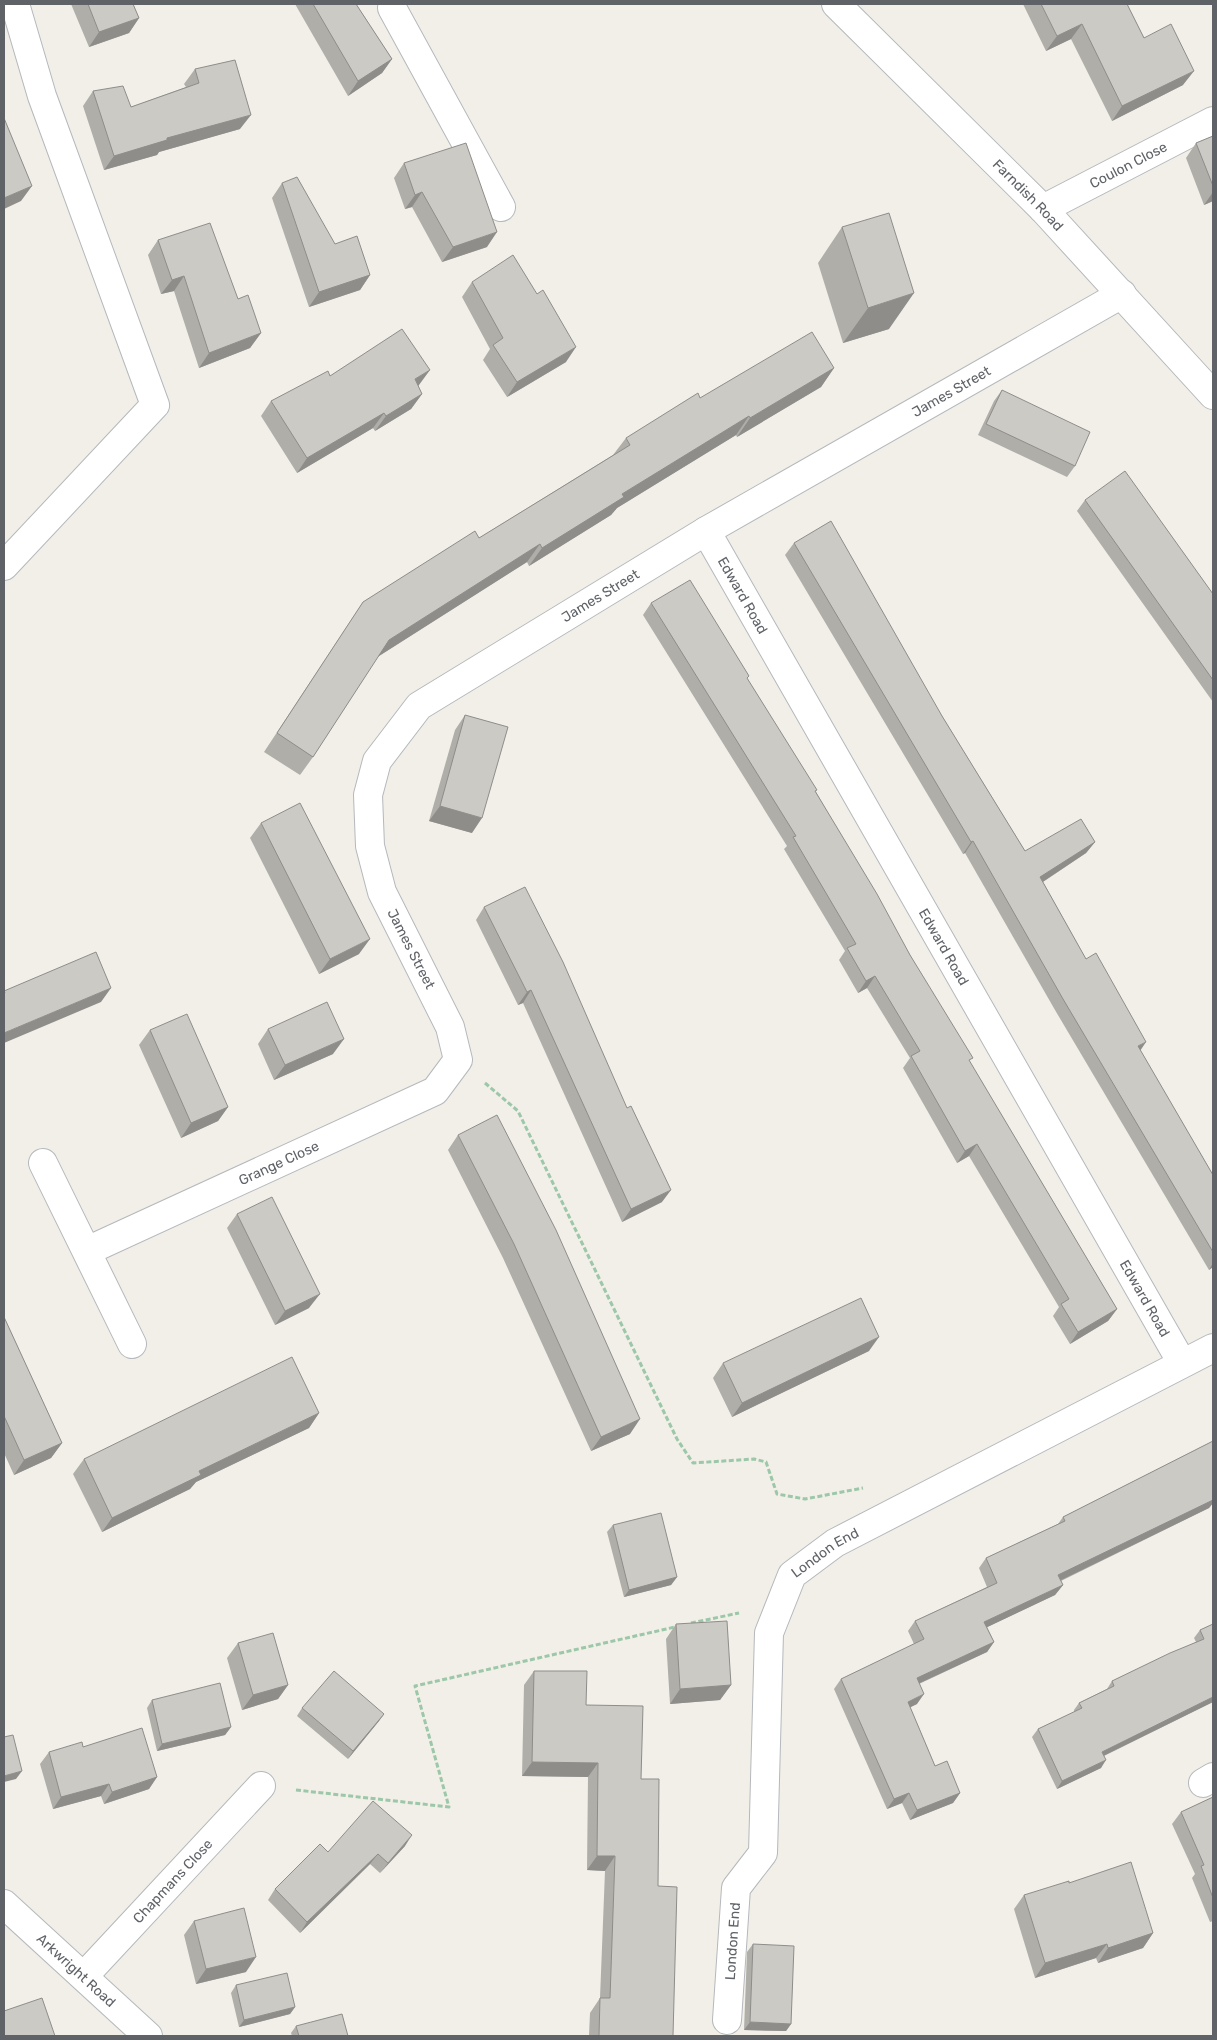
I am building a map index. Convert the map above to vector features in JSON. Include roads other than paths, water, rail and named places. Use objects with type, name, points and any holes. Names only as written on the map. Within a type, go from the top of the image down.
[{"type":"street","points":[[4,566],[155,405],[42,96],[15,4]]},
{"type":"street","name":"Farndish Road","points":[[836,4],[1043,209],[1213,395]]},
{"type":"street","points":[[394,5],[502,207]]},
{"type":"street","name":"Coulon Close","points":[[1043,209],[1213,121]]},
{"type":"street","name":"James Street","points":[[458,1060],[450,1027],[382,892],[370,846],[368,795],[377,761],[419,706],[706,531],[1122,294]]},
{"type":"street","name":"Edward Road","points":[[706,531],[1182,1363]]},
{"type":"street","name":"Grange Close","points":[[87,1251],[435,1091],[458,1060]]},
{"type":"street","points":[[43,1163],[132,1344]]},
{"type":"street","name":"London End","points":[[727,2020],[736,1888],[763,1853],[769,1633],[792,1575],[835,1543],[1213,1348]]},
{"type":"street","name":"Chapmans Close","points":[[84,1976],[260,1786]]},
{"type":"street","name":"Arkwright Road","points":[[4,1904],[148,2036]]}]
